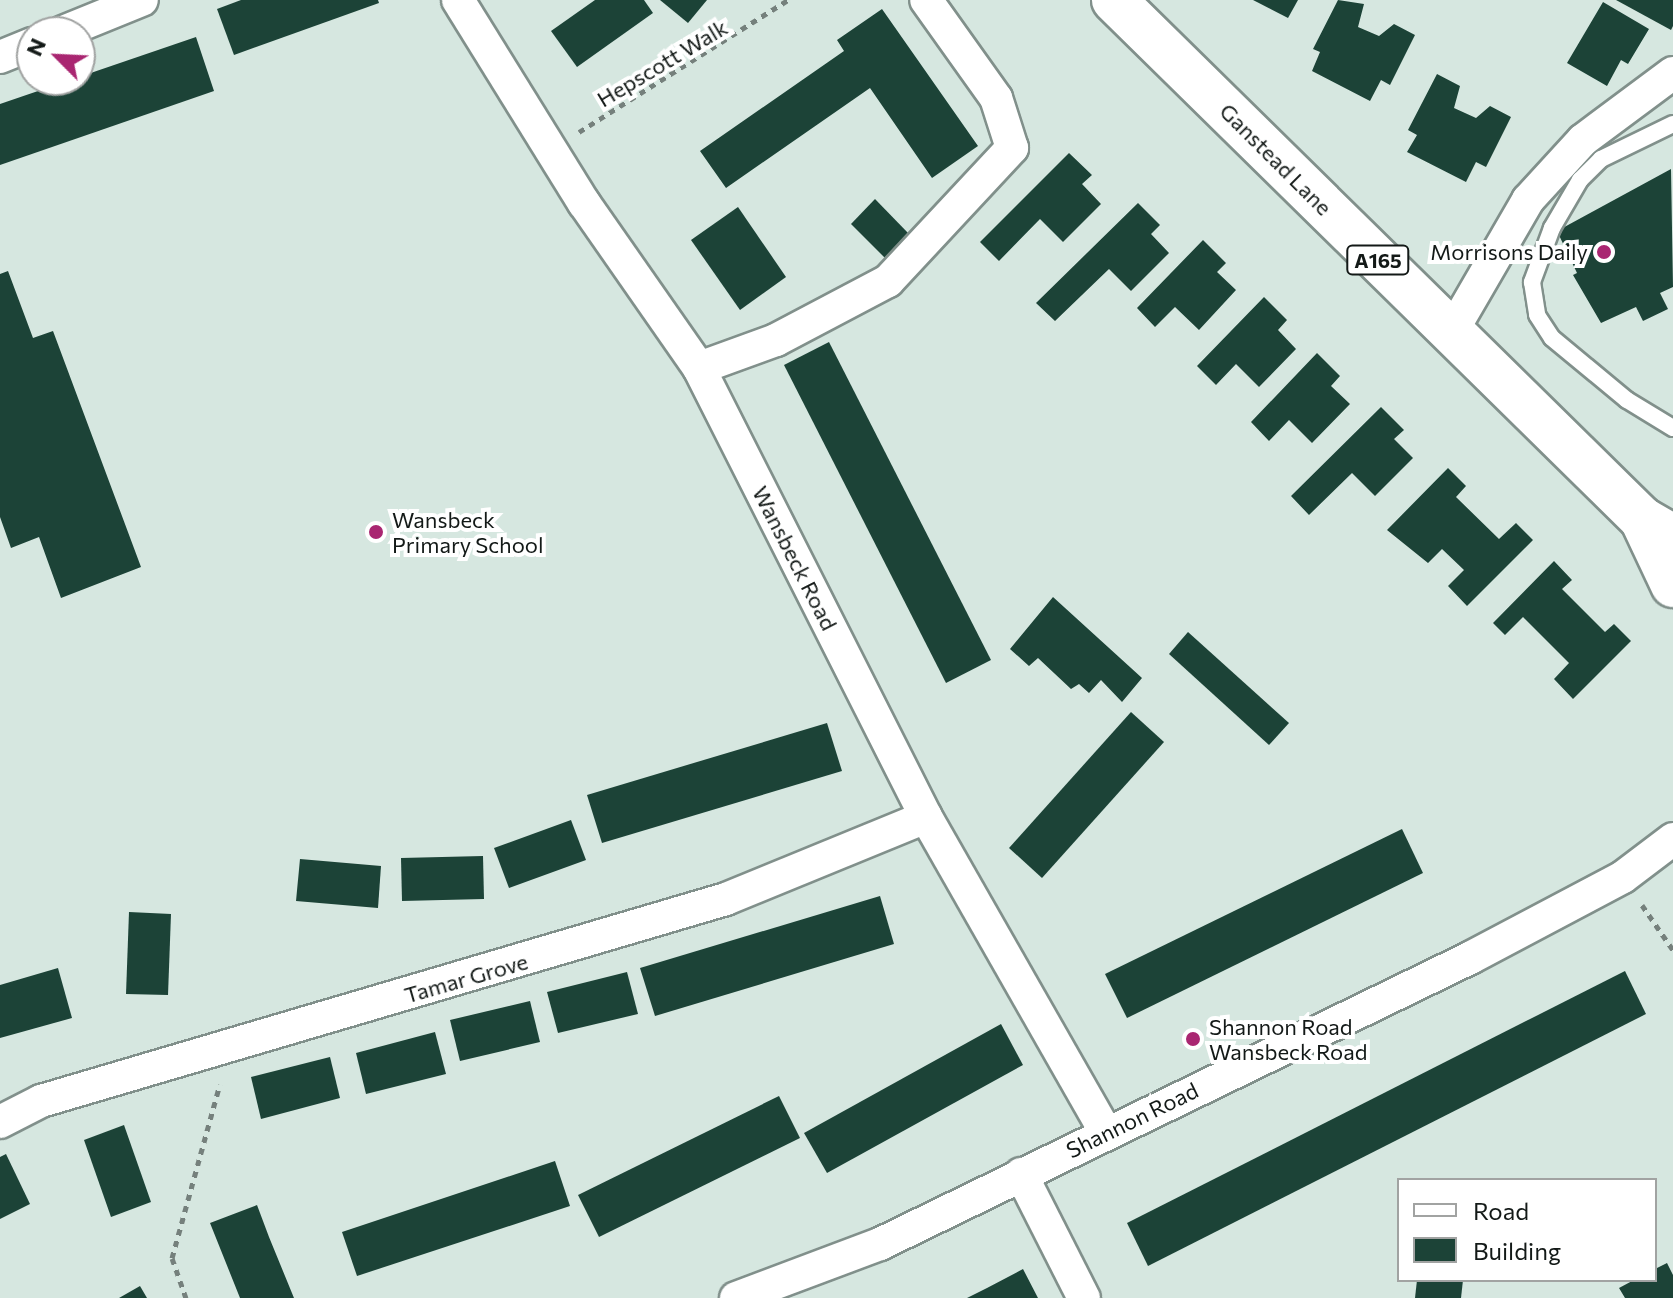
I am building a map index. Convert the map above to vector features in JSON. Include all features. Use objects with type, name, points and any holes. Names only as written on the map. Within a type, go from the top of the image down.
[{"type":"highway","name":"Ganstead Lane","points":[[1114,0],[1451,333],[1658,528],[1673,585]]},
{"type":"street","points":[[96,19],[142,0]]},
{"type":"street","name":"Wansbeck Road","points":[[458,0],[551,150],[699,368],[926,817],[1106,1132]]},
{"type":"street","points":[[699,368],[776,340],[888,281],[1012,148],[996,98],[926,0]]},
{"type":"street","points":[[1451,333],[1528,200],[1583,140],[1673,73]]},
{"type":"street","name":"Tamar Grove","points":[[0,1122],[41,1101],[726,899],[926,817]]},
{"type":"street","name":"Shannon Road","points":[[736,1298],[880,1244],[1470,958],[1655,859]]},
{"type":"street","points":[[1021,1174],[1084,1298]]},
{"type":"lane","points":[[1673,124],[1601,159],[1580,180],[1546,240],[1532,282],[1537,315],[1552,338],[1627,400],[1673,428]]},
{"type":"path","name":"Hepscott Walk","points":[[551,150],[788,0]]},
{"type":"path","points":[[1655,859],[1673,950]]},
{"type":"path","points":[[186,1298],[172,1258],[230,1047]]},
{"type":"building","points":[[241,0],[378,0],[379,3],[234,55],[217,9]]},
{"type":"building","points":[[595,0],[644,0],[653,13],[577,67],[551,31]]},
{"type":"building","points":[[660,0],[707,0],[688,23]]},
{"type":"building","points":[[1253,0],[1298,0],[1288,18]]},
{"type":"building","points":[[1338,0],[1364,4],[1358,27],[1379,36],[1394,24],[1415,35],[1390,85],[1381,80],[1370,101],[1312,71],[1320,52],[1313,49]]},
{"type":"building","points":[[1616,0],[1673,0],[1671,30]]},
{"type":"building","points":[[1603,2],[1649,29],[1628,64],[1621,60],[1607,86],[1567,63]]},
{"type":"building","points":[[882,9],[978,146],[932,178],[870,88],[726,188],[700,151],[844,51],[837,40]]},
{"type":"building","points":[[196,37],[214,91],[0,165],[0,104],[23,96],[96,96],[96,71]]},
{"type":"building","points":[[1437,74],[1460,86],[1454,108],[1476,118],[1490,106],[1511,117],[1486,167],[1476,162],[1466,182],[1407,152],[1417,135],[1408,130]]},
{"type":"building","points":[[1069,153],[1092,175],[1082,184],[1101,204],[1063,242],[1040,219],[999,261],[980,242]]},
{"type":"building","name":"Morrisons Daily","points":[[1671,169],[1673,287],[1660,293],[1668,309],[1643,321],[1636,307],[1601,323],[1573,275],[1577,273],[1557,231]]},
{"type":"building","points":[[875,199],[909,234],[885,258],[851,224]]},
{"type":"building","points":[[1138,203],[1160,225],[1151,234],[1169,253],[1131,291],[1109,269],[1055,321],[1036,303]]},
{"type":"building","points":[[738,207],[786,277],[740,310],[691,240]]},
{"type":"building","points":[[1203,240],[1226,263],[1217,272],[1236,290],[1199,330],[1175,307],[1155,327],[1137,308]]},
{"type":"building","points":[[8,271],[33,338],[53,331],[141,567],[61,598],[39,537],[11,548],[0,517],[0,274]]},
{"type":"building","points":[[1264,297],[1287,320],[1278,330],[1296,349],[1259,387],[1236,364],[1216,385],[1197,366]]},
{"type":"building","points":[[829,342],[991,660],[946,683],[784,365]]},
{"type":"building","points":[[1317,353],[1340,376],[1331,386],[1350,404],[1312,443],[1289,420],[1269,441],[1251,422]]},
{"type":"building","points":[[1381,407],[1404,430],[1394,439],[1413,458],[1375,496],[1352,473],[1309,515],[1291,496]]},
{"type":"building","points":[[1448,468],[1466,486],[1456,497],[1499,539],[1516,523],[1533,540],[1467,606],[1448,586],[1464,570],[1442,549],[1428,563],[1387,530]]},
{"type":"building","points":[[1554,561],[1572,580],[1562,589],[1605,632],[1614,624],[1631,641],[1573,699],[1554,679],[1569,663],[1523,617],[1505,635],[1493,623]]},
{"type":"building","points":[[1053,597],[1142,678],[1122,702],[1101,680],[1089,693],[1079,684],[1071,689],[1038,658],[1029,666],[1010,649]]},
{"type":"building","points":[[1188,632],[1289,723],[1269,745],[1169,654]]},
{"type":"building","points":[[1131,712],[1164,742],[1042,878],[1009,848]]},
{"type":"building","points":[[827,723],[842,771],[602,843],[587,795]]},
{"type":"building","points":[[571,820],[586,860],[509,888],[494,848]]},
{"type":"building","points":[[1402,829],[1423,873],[1127,1018],[1105,974]]},
{"type":"building","points":[[483,856],[484,899],[402,901],[401,858]]},
{"type":"building","points":[[300,859],[381,866],[378,908],[296,901]]},
{"type":"building","points":[[880,896],[894,944],[655,1016],[640,968]]},
{"type":"building","points":[[129,912],[171,914],[168,995],[126,994]]},
{"type":"building","points":[[58,968],[72,1018],[0,1038],[0,985]]},
{"type":"building","points":[[1625,971],[1646,1014],[1148,1266],[1127,1223]]},
{"type":"building","points":[[627,972],[638,1014],[558,1033],[547,992]]},
{"type":"building","points":[[530,1001],[540,1042],[460,1061],[450,1020]]},
{"type":"building","points":[[1001,1024],[1023,1065],[827,1173],[804,1133]]},
{"type":"building","points":[[435,1032],[446,1074],[366,1094],[356,1053]]},
{"type":"building","points":[[330,1057],[340,1098],[261,1119],[251,1077]]},
{"type":"building","points":[[779,1096],[800,1138],[599,1237],[578,1195]]},
{"type":"building","points":[[124,1125],[151,1202],[111,1217],[84,1140]]},
{"type":"building","points":[[6,1154],[30,1204],[0,1219],[0,1157]]},
{"type":"building","points":[[555,1161],[570,1206],[357,1276],[342,1232]]},
{"type":"building","points":[[257,1205],[294,1298],[240,1298],[210,1223]]},
{"type":"building","points":[[1667,1263],[1673,1275],[1673,1298],[1625,1298],[1619,1288],[1630,1282],[1657,1282],[1657,1268]]},
{"type":"building","points":[[1023,1269],[1038,1298],[967,1298],[987,1288]]},
{"type":"building","points":[[1417,1282],[1463,1282],[1461,1298],[1415,1298]]},
{"type":"building","points":[[140,1286],[147,1298],[119,1298]]},
{"type":"place","name":"Morrisons Daily","points":[[1604,252]]},
{"type":"place","name":"Wansbeck Primary School","points":[[376,532]]},
{"type":"place","name":"Shannon Road Wansbeck Road","points":[[1193,1039]]}]
